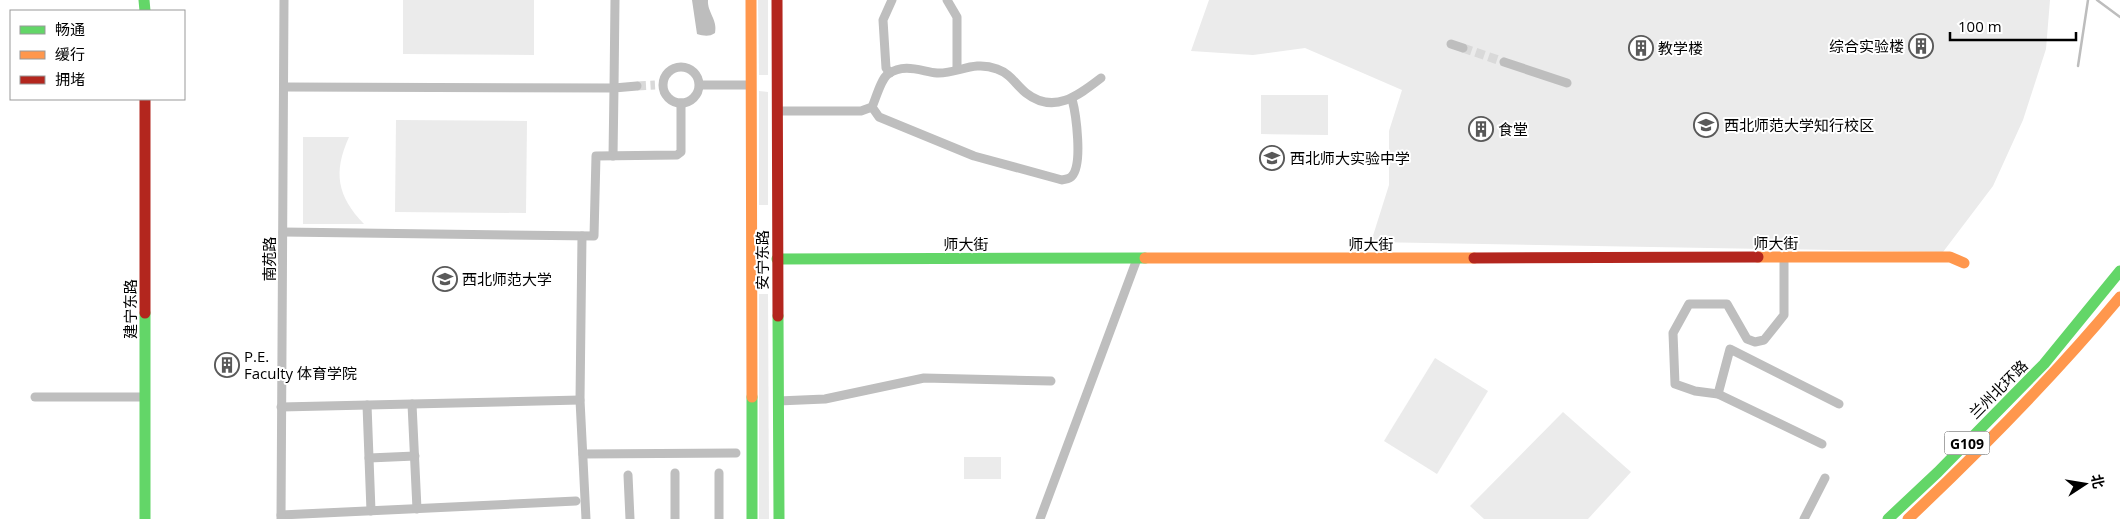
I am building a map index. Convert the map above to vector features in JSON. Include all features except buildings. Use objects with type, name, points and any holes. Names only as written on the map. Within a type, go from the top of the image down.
[{"type":"main road","name":"安宁东路","points":[[750,0],[752,519]]},
{"type":"main road","name":"安宁东路","points":[[777,0],[779,519]]},
{"type":"main road","name":"建宁东路","points":[[145,100],[145,519]]},
{"type":"main road","name":"师大街","points":[[777,259],[1950,258],[1964,263]]},
{"type":"main road","name":"兰州北环路","points":[[1888,519],[1938,472],[2044,364],[2120,271]]},
{"type":"main road","name":"兰州北环路","points":[[1908,519],[1948,482],[2054,372],[2120,297]]},
{"type":"street","name":"南苑路","points":[[281,517],[284,0]]},
{"type":"street","points":[[613,156],[615,0]]},
{"type":"street","points":[[890,73],[886,68],[883,20],[892,0]]},
{"type":"street","points":[[947,0],[956,17],[957,69]]},
{"type":"street","points":[[1451,44],[1463,48]]},
{"type":"street","points":[[1504,62],[1567,83]]},
{"type":"street","points":[[777,111],[861,111],[872,107],[880,92],[883,78],[890,73],[908,67],[936,73],[977,65],[996,68],[1010,75],[1025,92],[1036,100],[1049,102],[1072,99],[1101,78]]},
{"type":"street","points":[[681,66],[694,72],[700,85],[694,98],[681,104],[668,98],[659,85],[668,72],[681,66]]},
{"type":"street","points":[[700,85],[751,85]]},
{"type":"street","points":[[284,87],[614,88],[636,86]]},
{"type":"street","points":[[872,107],[879,117],[974,156],[1062,180],[1070,178],[1074,174],[1076,162],[1077,119],[1072,99]]},
{"type":"street","points":[[283,232],[594,236],[596,156],[678,155],[681,152],[681,104]]},
{"type":"street","points":[[582,236],[580,400],[586,519]]},
{"type":"street","points":[[1784,258],[1784,315],[1764,340],[1755,342],[1747,339],[1727,304],[1689,304],[1673,333],[1676,384],[1695,391],[1718,394],[1822,444]]},
{"type":"street","points":[[1040,519],[1136,260]]},
{"type":"street","points":[[1718,394],[1730,350],[1839,404]]},
{"type":"street","points":[[778,401],[825,399],[924,378],[1051,381]]},
{"type":"street","points":[[35,398],[145,397]]},
{"type":"street","points":[[282,407],[580,400]]},
{"type":"street","points":[[412,404],[417,509]]},
{"type":"street","points":[[367,405],[371,511]]},
{"type":"street","points":[[583,454],[736,453]]},
{"type":"street","points":[[369,458],[415,456]]},
{"type":"street","points":[[675,473],[675,519]]},
{"type":"street","points":[[719,473],[719,519]]},
{"type":"street","points":[[628,475],[630,519]]},
{"type":"street","points":[[1804,519],[1825,478]]},
{"type":"street","points":[[281,517],[576,501]]},
{"type":"shaded area","points":[[403,0],[534,0],[534,55],[403,54]]},
{"type":"shaded area","points":[[692,0],[708,0],[716,28],[715,33],[706,36],[697,34]]},
{"type":"shaded area","points":[[758,0],[768,0],[768,75],[759,75]]},
{"type":"shaded area","name":"西北师范大学知行校区","points":[[1209,0],[2050,0],[2046,49],[2023,120],[1993,186],[1943,252],[1371,242],[1389,185],[1389,131],[1402,90],[1305,48],[1253,55],[1191,51]]},
{"type":"shaded area","points":[[759,91],[768,92],[768,205],[759,205]]},
{"type":"shaded area","points":[[1261,95],[1328,95],[1328,135],[1261,134]]},
{"type":"shaded area","points":[[396,120],[527,121],[526,213],[395,212]]},
{"type":"shaded area","points":[[303,137],[349,137],[341,161],[340,183],[348,204],[364,224],[303,224]]},
{"type":"shaded area","points":[[759,294],[768,294],[769,519],[759,519]]},
{"type":"shaded area","points":[[1435,358],[1488,391],[1437,474],[1384,441]]},
{"type":"shaded area","points":[[1563,412],[1631,472],[1588,519],[1484,519],[1470,506]]},
{"type":"shaded area","points":[[964,457],[1001,457],[1001,479],[964,479]]},
{"type":"waterway","points":[[2078,66],[2088,0]]},
{"type":"waterway","points":[[2097,0],[2120,17]]},
{"type":"tunnel","points":[[1463,48],[1504,62]]},
{"type":"tunnel","points":[[637,86],[655,85]]},
{"type":"traffic: fast","points":[[144,0],[145,10]]},
{"type":"traffic: fast","points":[[777,259],[1145,258]]},
{"type":"traffic: fast","points":[[1888,519],[1938,472],[2044,364],[2120,271]]},
{"type":"traffic: fast","points":[[145,313],[145,519]]},
{"type":"traffic: fast","points":[[778,316],[779,519]]},
{"type":"traffic: fast","points":[[752,397],[752,519]]},
{"type":"traffic: slow","points":[[751,0],[752,397]]},
{"type":"traffic: slow","points":[[1758,257],[1950,257],[1964,263]]},
{"type":"traffic: slow","points":[[1145,258],[1474,258]]},
{"type":"traffic: slow","points":[[1908,519],[2017,411],[2070,355],[2120,297]]},
{"type":"traffic: jam","points":[[777,0],[778,316]]},
{"type":"traffic: jam","points":[[145,100],[145,313]]},
{"type":"traffic: jam","points":[[1474,258],[1758,257]]},
{"type":"place","name":"综合实验楼","points":[[1921,46]]},
{"type":"place","name":"教学楼","points":[[1641,48]]},
{"type":"place","name":"西北师范大学知行校区","points":[[1706,125]]},
{"type":"place","name":"食堂","points":[[1481,129]]},
{"type":"place","name":"西北师大实验中学","points":[[1272,158]]},
{"type":"place","name":"西北师范大学","points":[[445,279]]},
{"type":"place","name":"P.E. Faculty 体育学院","points":[[227,365]]}]
